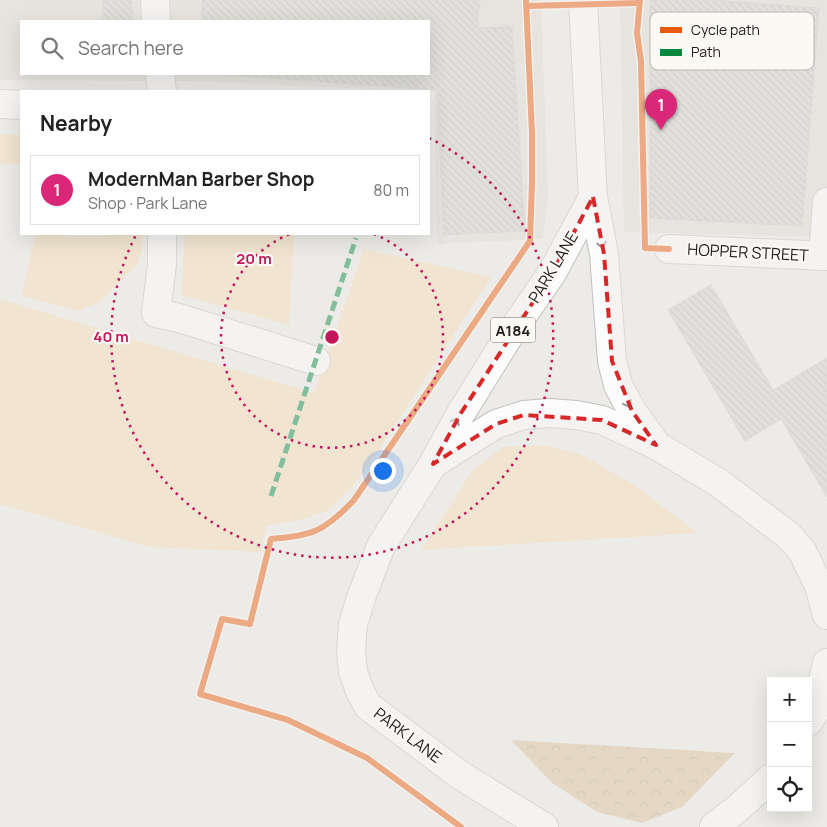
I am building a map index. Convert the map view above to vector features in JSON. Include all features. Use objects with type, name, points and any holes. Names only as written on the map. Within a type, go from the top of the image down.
[{"type":"main road","points":[[155,0],[156,20]]},
{"type":"main road","name":"PARK LANE","points":[[583,0],[593,197],[604,254],[612,361],[618,385],[632,411],[656,445]]},
{"type":"main road","points":[[160,75],[162,90]]},
{"type":"main road","points":[[0,104],[20,105]]},
{"type":"main road","name":"PARK LANE","points":[[544,827],[460,775],[368,706],[353,672],[351,651],[353,624],[381,546],[434,464],[460,413],[512,331],[552,273],[593,197]]},
{"type":"main road","points":[[825,256],[827,202]]},
{"type":"main road","points":[[162,235],[162,264],[156,313],[179,318],[316,361]]},
{"type":"main road","name":"HOPPER STREET","points":[[669,248],[825,256]]},
{"type":"main road","name":"PARK LANE","points":[[434,464],[496,424],[524,415],[550,413],[602,420],[656,445],[719,483],[789,536],[802,551],[810,565],[819,586],[827,615]]},
{"type":"main road","points":[[789,536],[827,554]]},
{"type":"main road","points":[[817,712],[827,663]]},
{"type":"main road","points":[[714,827],[767,782]]},
{"type":"main road","points":[[740,827],[767,784]]},
{"type":"highlighted area","points":[[593,197],[604,254],[612,361],[632,411],[656,445],[602,420],[524,415],[496,424],[433,464],[461,413],[552,273]]},
{"type":"shaded area","points":[[0,0],[541,0],[548,198],[543,239],[437,244],[434,92],[430,92],[430,90],[389,90],[188,81],[0,80]]},
{"type":"shaded area","points":[[620,0],[827,0],[827,237],[624,232]]},
{"type":"shaded area","points":[[0,134],[20,135],[20,165],[0,163]]},
{"type":"shaded area","points":[[35,235],[65,235],[65,237],[144,235],[139,262],[101,301],[78,311],[22,296]]},
{"type":"shaded area","points":[[185,235],[294,235],[289,325],[181,295]]},
{"type":"shaded area","points":[[364,249],[491,277],[368,467],[329,510],[301,520],[266,526],[261,552],[149,547],[0,504],[0,299],[314,393]]},
{"type":"shaded area","points":[[544,445],[580,454],[636,486],[698,533],[421,550],[472,471],[503,447]]},
{"type":"green space","points":[[511,740],[735,753],[682,807],[642,823],[597,812],[552,783]]},
{"type":"building","points":[[103,0],[131,0],[133,20],[102,20]]},
{"type":"building","points":[[202,0],[480,0],[477,28],[512,27],[525,231],[444,235],[437,90],[225,75],[430,75],[430,20],[202,20]]},
{"type":"building","points":[[650,0],[711,0],[819,8],[802,226],[650,218],[650,70],[814,70],[814,12],[650,12]]},
{"type":"building","points":[[711,285],[773,390],[827,358],[827,497],[781,419],[745,441],[668,310]]},
{"type":"marked path","points":[[271,496],[356,238]]},
{"type":"cycle path","points":[[461,827],[367,758],[288,720],[200,694],[222,619],[250,624],[271,539],[308,534],[317,530],[335,519],[354,500],[530,241],[532,133],[526,0]]},
{"type":"cycle path","points":[[640,0],[637,33],[641,61],[645,248],[669,249]]},
{"type":"cycle path","points":[[527,6],[638,3]]},
{"type":"place","name":"ModernMan Barber Shop","points":[[661,130]]}]
